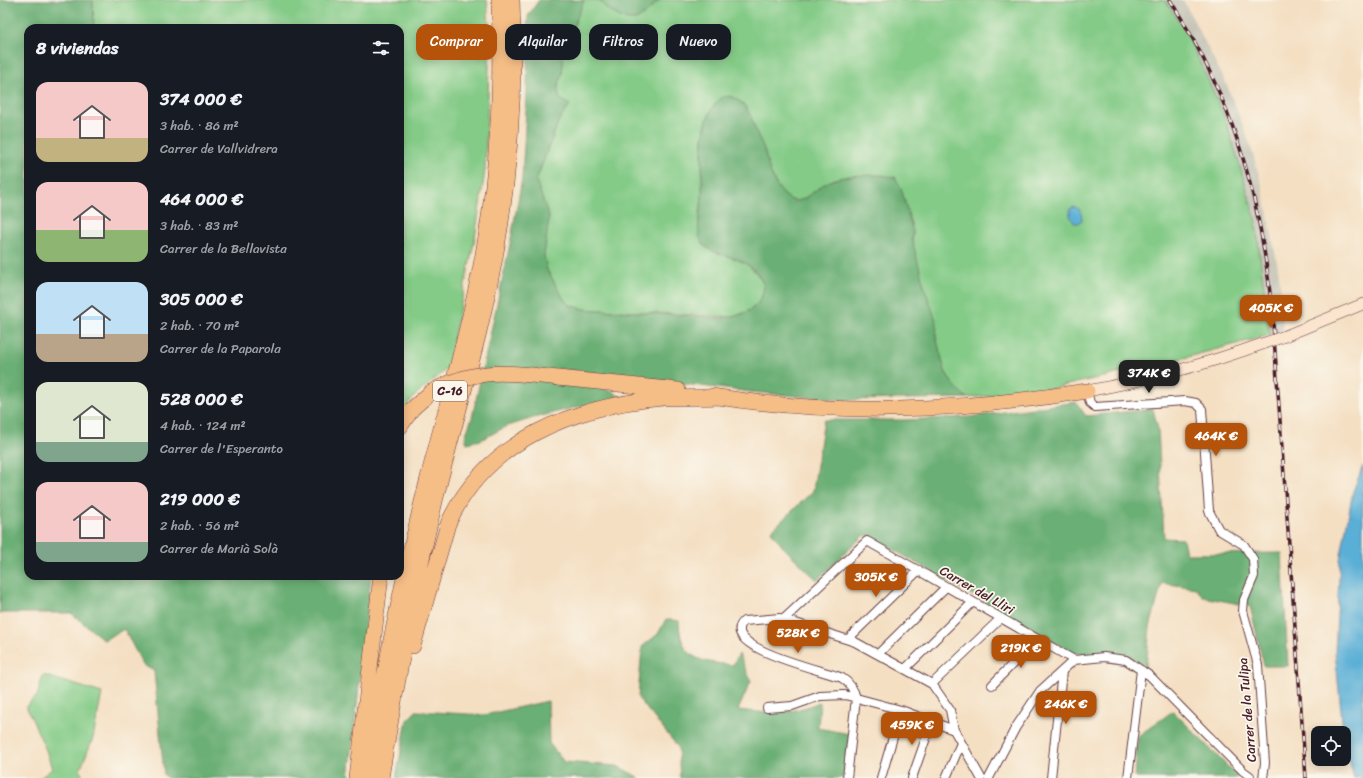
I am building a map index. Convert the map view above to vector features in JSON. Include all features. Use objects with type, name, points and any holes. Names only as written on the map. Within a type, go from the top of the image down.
[{"type":"highway","name":"C-16","points":[[404,580],[481,266],[494,176],[499,122],[499,0]]},
{"type":"highway","name":"C-16","points":[[381,778],[400,665],[418,578],[472,360],[501,224],[512,118],[514,35],[512,0]]},
{"type":"highway","points":[[404,421],[412,409],[430,392],[443,385],[476,374],[507,373],[684,391],[720,397],[806,406],[894,411],[985,405],[1087,391]]},
{"type":"highway","points":[[384,759],[396,719],[423,609],[448,524],[456,507],[482,472],[514,444],[557,422],[584,413],[614,405],[664,398],[720,397]]},
{"type":"highway","points":[[357,778],[381,580]]},
{"type":"highway","name":"C-16","points":[[367,778],[387,663],[404,580]]},
{"type":"main road","points":[[1087,391],[1168,374],[1213,362],[1266,344],[1363,304]]},
{"type":"street","name":"Carrer de la Tulipa","points":[[1087,391],[1090,404],[1095,407],[1191,401],[1199,406],[1203,413],[1209,511],[1212,519],[1224,535],[1248,549],[1253,559],[1254,576],[1244,600],[1243,611],[1258,665],[1265,763],[1263,778]]},
{"type":"street","name":"Carrer del Lliri","points":[[784,619],[867,541],[1074,660]]},
{"type":"street","points":[[848,639],[919,570]]},
{"type":"street","points":[[879,653],[946,586]]},
{"type":"street","points":[[905,668],[973,602]]},
{"type":"street","points":[[932,684],[1000,618]]},
{"type":"street","points":[[847,778],[856,698],[852,688],[841,678],[771,655],[750,643],[740,631],[740,626],[744,621],[784,619],[848,639],[879,653],[932,684],[950,710],[954,730],[981,778]]},
{"type":"street","points":[[992,685],[1037,639]]},
{"type":"street","points":[[988,778],[1016,727],[1040,691],[1074,660],[1104,657],[1126,660],[1150,676],[1240,768],[1251,777]]},
{"type":"street","points":[[1128,778],[1141,670]]},
{"type":"street","points":[[1051,778],[1062,671]]},
{"type":"street","points":[[767,708],[792,706],[820,696],[834,694],[856,698],[901,710],[954,730]]},
{"type":"street","points":[[881,778],[901,710]]},
{"type":"street","points":[[912,778],[932,721]]},
{"type":"street","points":[[946,778],[961,743]]},
{"type":"shaded area","points":[[1165,0],[1183,0],[1225,81],[1248,138],[1262,185],[1281,290],[1283,330],[1270,335],[1262,268],[1207,78],[1188,36]]},
{"type":"green space","points":[[0,0],[93,0],[94,24],[24,24],[24,580],[371,580],[349,778],[167,778],[164,775],[154,671],[143,665],[124,629],[104,640],[71,613],[0,613]]},
{"type":"green space","points":[[90,0],[487,0],[489,24],[416,24],[416,60],[489,60],[485,171],[475,238],[447,369],[418,393],[404,408],[404,24],[88,24]]},
{"type":"green space","points":[[539,0],[584,0],[574,24],[528,24],[528,16]]},
{"type":"green space","points":[[584,0],[599,0],[606,8],[620,17],[637,20],[660,0],[1165,0],[1188,36],[1223,113],[1236,153],[1255,217],[1270,335],[1161,364],[1049,389],[967,398],[952,383],[945,371],[936,337],[937,324],[916,258],[912,239],[913,232],[901,188],[897,183],[883,175],[850,176],[835,179],[801,200],[790,199],[781,191],[773,178],[749,114],[743,104],[730,96],[714,105],[705,127],[702,150],[702,196],[699,229],[705,247],[739,260],[746,264],[759,277],[764,286],[763,293],[758,303],[744,313],[732,317],[583,309],[570,305],[565,301],[547,270],[544,256],[549,217],[536,181],[559,120],[569,106],[559,98],[558,86],[562,74],[563,60],[581,60],[581,24],[574,24]]},
{"type":"green space","points":[[599,0],[660,0],[641,17],[631,20],[618,16],[605,7]]},
{"type":"green space","points":[[527,60],[563,60],[562,74],[558,86],[559,98],[570,105],[559,120],[536,180],[549,217],[544,256],[547,270],[565,301],[570,305],[583,309],[721,318],[743,314],[749,311],[759,301],[764,286],[753,269],[747,264],[738,260],[708,249],[701,241],[699,236],[702,200],[702,158],[704,131],[713,108],[720,99],[723,97],[729,97],[744,105],[748,111],[763,146],[776,185],[787,197],[795,202],[807,197],[824,184],[840,178],[859,175],[895,177],[901,188],[913,232],[912,239],[924,286],[937,324],[936,337],[945,371],[952,383],[967,398],[842,400],[751,392],[557,369],[552,375],[614,392],[620,397],[615,401],[577,407],[533,418],[505,427],[481,440],[467,443],[465,437],[472,418],[510,244],[522,179]]},
{"type":"green space","points":[[1076,402],[1086,416],[1153,409],[1158,429],[1164,538],[1183,539],[1186,554],[1282,553],[1288,666],[1264,666],[1250,606],[1203,597],[1196,588],[1162,583],[1150,627],[1146,666],[1120,654],[1086,654],[1071,652],[868,535],[863,536],[817,580],[783,547],[771,531],[813,491],[824,420],[904,420],[969,417]]},
{"type":"green space","points":[[666,619],[679,621],[680,634],[683,644],[688,651],[702,660],[733,665],[739,654],[751,681],[738,710],[771,713],[798,709],[820,702],[818,728],[850,734],[843,778],[680,778],[678,747],[638,698],[642,647],[658,634]]},
{"type":"green space","points":[[43,675],[102,693],[93,738],[80,770],[83,778],[40,778],[52,769],[46,750],[26,706],[37,696]]},
{"type":"green space","points":[[548,701],[549,743],[564,762],[617,766],[640,778],[396,778],[407,720],[416,711],[484,715]]},
{"type":"green space","points":[[1173,711],[1237,776],[1236,778],[1135,778],[1138,736]]},
{"type":"water","points":[[1074,207],[1078,208],[1081,212],[1082,220],[1078,223],[1074,223],[1070,216],[1070,209]]},
{"type":"water","points":[[1363,466],[1363,778],[1354,778],[1351,766],[1351,726],[1343,726],[1335,652],[1340,560],[1353,491]]},
{"type":"railway","points":[[1170,0],[1192,37],[1211,74],[1227,111],[1251,187],[1267,267],[1272,310],[1306,778]]}]
